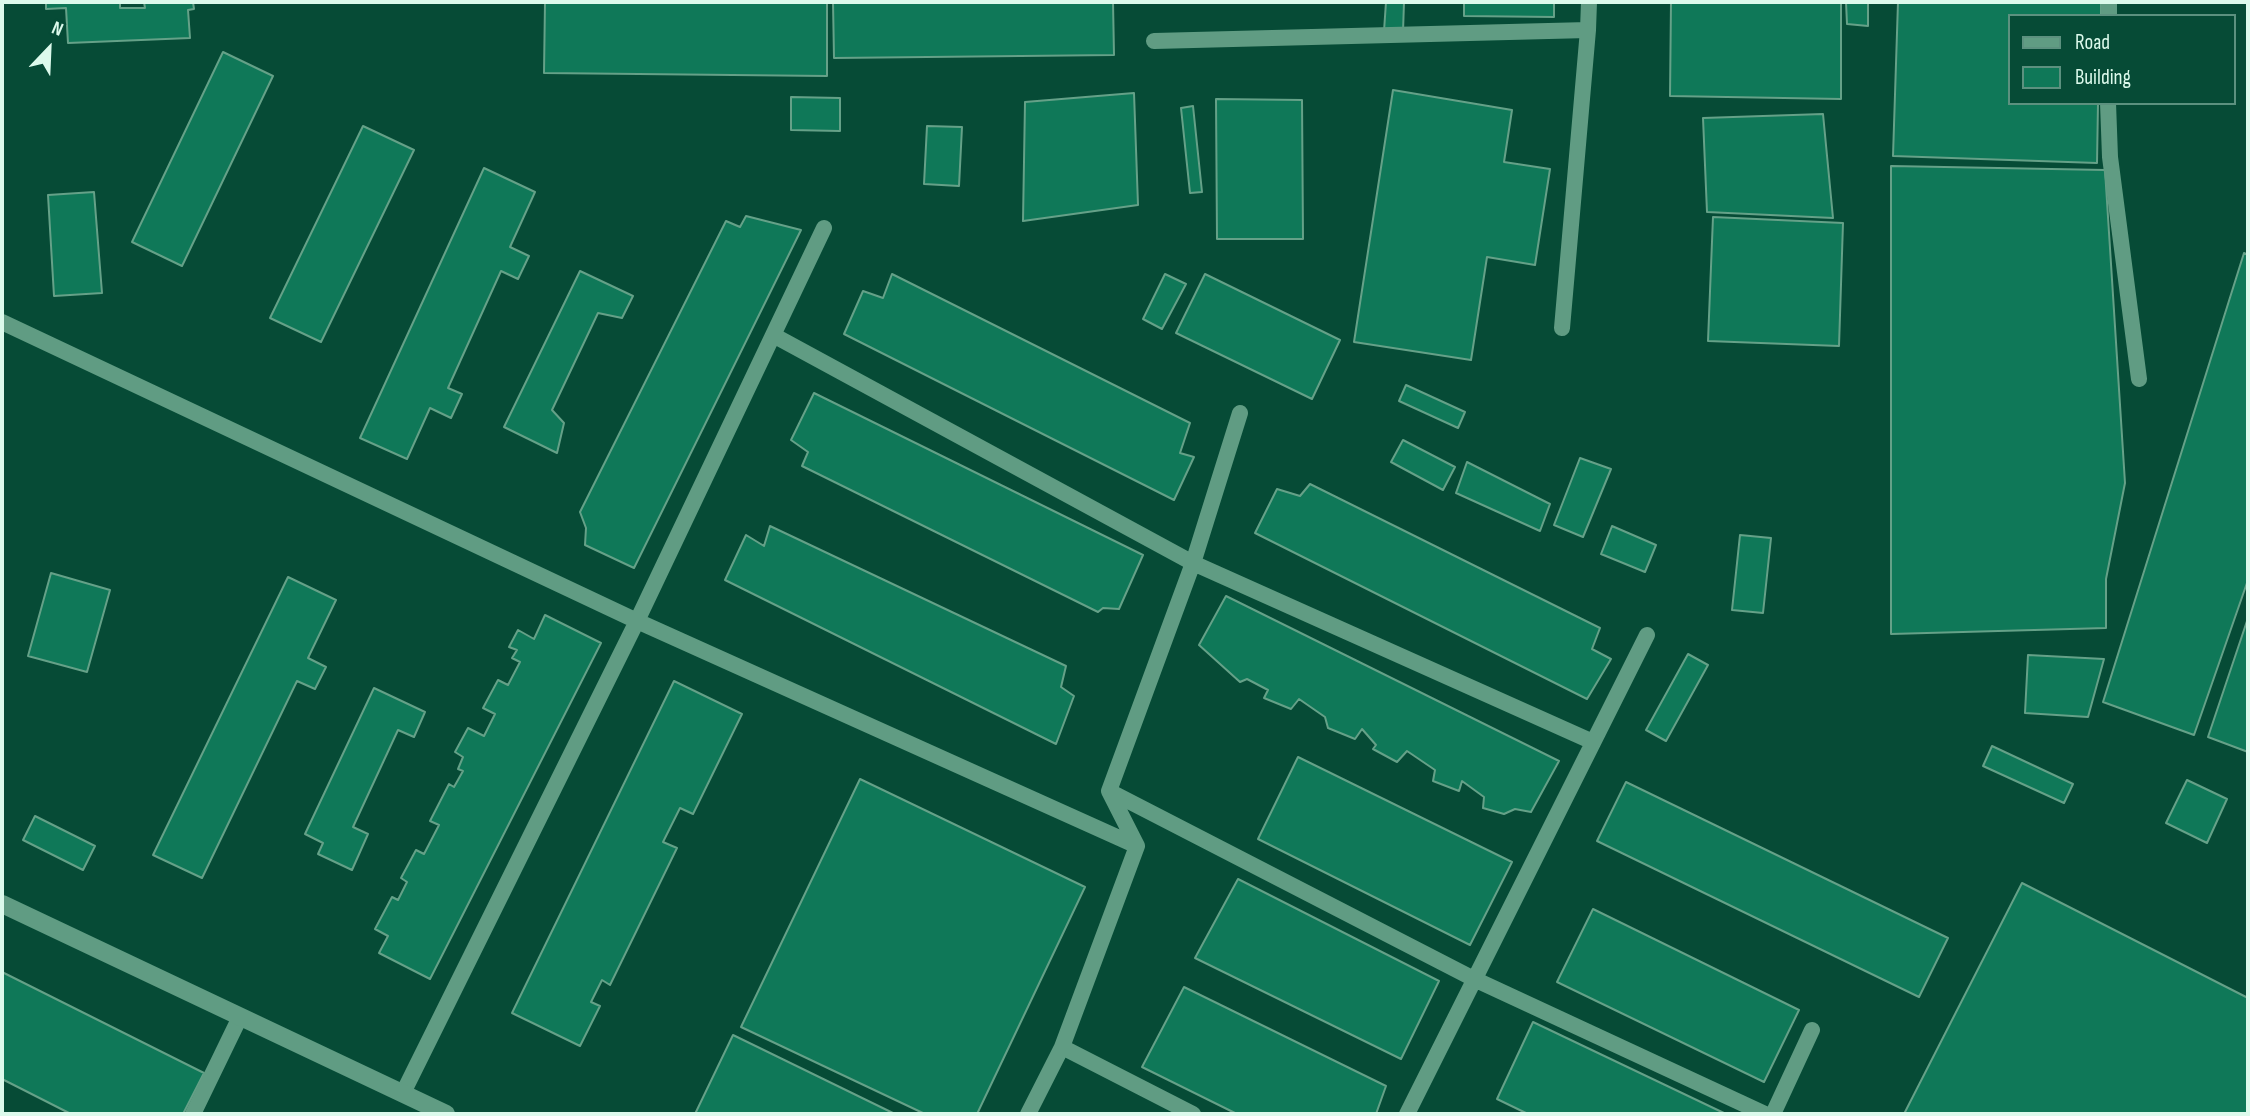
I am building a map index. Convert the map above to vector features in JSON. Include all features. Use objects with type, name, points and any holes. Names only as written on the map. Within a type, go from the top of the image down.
[{"type":"street","points":[[2,904],[446,1114]]},
{"type":"lane","points":[[1562,328],[1589,2]]},
{"type":"lane","points":[[1154,41],[1588,30]]},
{"type":"lane","points":[[2108,105],[2110,157],[2139,379]]},
{"type":"lane","points":[[403,1093],[637,621],[824,228]]},
{"type":"lane","points":[[2,323],[637,621],[1137,846]]},
{"type":"lane","points":[[773,335],[1193,564],[1593,742]]},
{"type":"lane","points":[[1028,1114],[1062,1047],[1137,846],[1109,791],[1193,564],[1240,414]]},
{"type":"lane","points":[[1407,1114],[1647,635]]},
{"type":"lane","points":[[1109,791],[1474,979],[1765,1114]]},
{"type":"lane","points":[[193,1114],[240,1017]]},
{"type":"lane","points":[[1773,1114],[1812,1030]]},
{"type":"lane","points":[[1062,1047],[1193,1114]]},
{"type":"building","points":[[46,2],[193,2],[194,9],[188,10],[190,38],[68,43],[66,8],[46,9]]},
{"type":"building","points":[[144,2],[145,8],[120,8],[120,3]]},
{"type":"building","points":[[545,2],[827,2],[827,76],[544,73]]},
{"type":"building","points":[[833,2],[1113,2],[1114,55],[834,58]]},
{"type":"building","points":[[1386,2],[1404,2],[1403,32],[1384,31]]},
{"type":"building","points":[[1464,2],[1554,2],[1554,17],[1464,16]]},
{"type":"building","points":[[1671,2],[1841,2],[1841,99],[1670,96]]},
{"type":"building","points":[[1846,2],[1868,2],[1868,26],[1847,24]]},
{"type":"building","points":[[1898,2],[2101,2],[2101,14],[2008,14],[2008,105],[2098,105],[2097,163],[1893,156]]},
{"type":"building","points":[[223,52],[273,76],[182,266],[132,242]]},
{"type":"building","points":[[1393,90],[1512,110],[1504,162],[1550,169],[1535,265],[1487,257],[1471,360],[1354,342]]},
{"type":"building","points":[[1134,93],[1138,205],[1023,221],[1025,102]]},
{"type":"building","points":[[791,97],[840,98],[840,131],[791,130]]},
{"type":"building","points":[[1216,99],[1302,100],[1303,239],[1217,239]]},
{"type":"building","points":[[1193,106],[1202,192],[1190,193],[1181,108]]},
{"type":"building","points":[[1823,114],[1833,218],[1707,212],[1703,118]]},
{"type":"building","points":[[363,126],[414,150],[321,342],[270,318]]},
{"type":"building","points":[[927,126],[962,127],[959,186],[924,184]]},
{"type":"building","points":[[1891,166],[2105,170],[2125,483],[2106,579],[2106,628],[1891,634]]},
{"type":"building","points":[[484,168],[535,192],[510,247],[529,256],[518,279],[501,271],[448,388],[462,394],[451,418],[430,408],[407,459],[360,438]]},
{"type":"building","points":[[94,192],[102,293],[54,296],[48,195]]},
{"type":"building","points":[[746,216],[801,230],[634,568],[585,545],[586,528],[580,512],[726,221],[740,227]]},
{"type":"building","points":[[1713,217],[1843,223],[1839,346],[1708,341]]},
{"type":"building","points":[[2244,253],[2248,255],[2248,580],[2194,735],[2103,702]]},
{"type":"building","points":[[580,271],[633,296],[622,318],[598,313],[552,410],[564,423],[557,453],[504,427]]},
{"type":"building","points":[[892,274],[1190,423],[1180,453],[1194,457],[1174,500],[844,334],[863,291],[883,298]]},
{"type":"building","points":[[1165,274],[1186,284],[1162,329],[1143,319]]},
{"type":"building","points":[[1205,274],[1340,340],[1312,399],[1176,333]]},
{"type":"building","points":[[1406,385],[1465,412],[1458,428],[1399,401]]},
{"type":"building","points":[[814,393],[1143,555],[1119,609],[1103,608],[1098,612],[802,466],[808,452],[791,440]]},
{"type":"building","points":[[1403,440],[1455,467],[1443,490],[1391,462]]},
{"type":"building","points":[[1580,458],[1611,469],[1583,537],[1554,525]]},
{"type":"building","points":[[1467,462],[1550,504],[1540,531],[1456,493]]},
{"type":"building","points":[[1310,484],[1600,628],[1592,649],[1611,659],[1587,699],[1255,533],[1277,489],[1300,496]]},
{"type":"building","points":[[770,526],[1066,666],[1061,687],[1074,696],[1056,744],[725,580],[746,535],[764,546]]},
{"type":"building","points":[[1612,526],[1656,545],[1645,572],[1601,554]]},
{"type":"building","points":[[1740,535],[1771,538],[1763,613],[1732,610]]},
{"type":"building","points":[[51,573],[110,590],[87,672],[28,656]]},
{"type":"building","points":[[288,577],[336,600],[308,658],[326,667],[315,689],[297,681],[202,878],[153,855]]},
{"type":"building","points":[[1226,596],[1559,761],[1531,812],[1515,809],[1504,814],[1483,808],[1484,797],[1462,781],[1459,791],[1433,781],[1435,770],[1407,751],[1397,762],[1373,749],[1376,745],[1362,729],[1355,739],[1328,728],[1325,717],[1299,699],[1291,709],[1264,698],[1268,690],[1247,679],[1240,682],[1199,645]]},
{"type":"building","points":[[545,615],[601,643],[430,979],[379,953],[388,936],[375,929],[392,897],[398,900],[407,882],[401,878],[416,850],[424,854],[439,825],[430,821],[449,784],[454,787],[463,771],[458,769],[463,757],[455,752],[468,728],[484,736],[495,714],[483,708],[498,680],[508,685],[520,662],[512,658],[517,650],[509,647],[518,630],[534,639]]},
{"type":"building","points":[[2248,618],[2248,752],[2208,737]]},
{"type":"building","points":[[1688,654],[1708,665],[1666,741],[1646,730]]},
{"type":"building","points":[[2028,655],[2104,659],[2088,717],[2025,713]]},
{"type":"building","points":[[674,681],[742,714],[693,814],[680,808],[663,842],[677,848],[610,985],[602,980],[591,1002],[600,1006],[580,1046],[512,1013]]},
{"type":"building","points":[[374,688],[425,712],[414,737],[398,730],[353,827],[368,834],[352,870],[318,854],[323,843],[305,834]]},
{"type":"building","points":[[1992,746],[2073,784],[2064,803],[1983,766]]},
{"type":"building","points":[[1298,757],[1512,862],[1470,945],[1258,839]]},
{"type":"building","points":[[860,779],[1085,887],[977,1114],[925,1114],[741,1027]]},
{"type":"building","points":[[2187,780],[2227,799],[2207,843],[2166,823]]},
{"type":"building","points":[[1626,782],[1948,938],[1919,997],[1597,841]]},
{"type":"building","points":[[35,816],[95,846],[83,870],[23,840]]},
{"type":"building","points":[[1238,879],[1439,981],[1401,1059],[1195,958]]},
{"type":"building","points":[[2022,883],[2248,998],[2247,1114],[1904,1114]]},
{"type":"building","points":[[1593,909],[1799,1010],[1764,1082],[1557,982]]},
{"type":"building","points":[[2,972],[204,1073],[183,1114],[71,1114],[2,1079]]},
{"type":"building","points":[[1184,987],[1386,1086],[1376,1114],[1237,1114],[1142,1067]]},
{"type":"building","points":[[1533,1022],[1726,1114],[1528,1114],[1497,1099]]},
{"type":"building","points":[[733,1035],[895,1114],[695,1114]]}]
